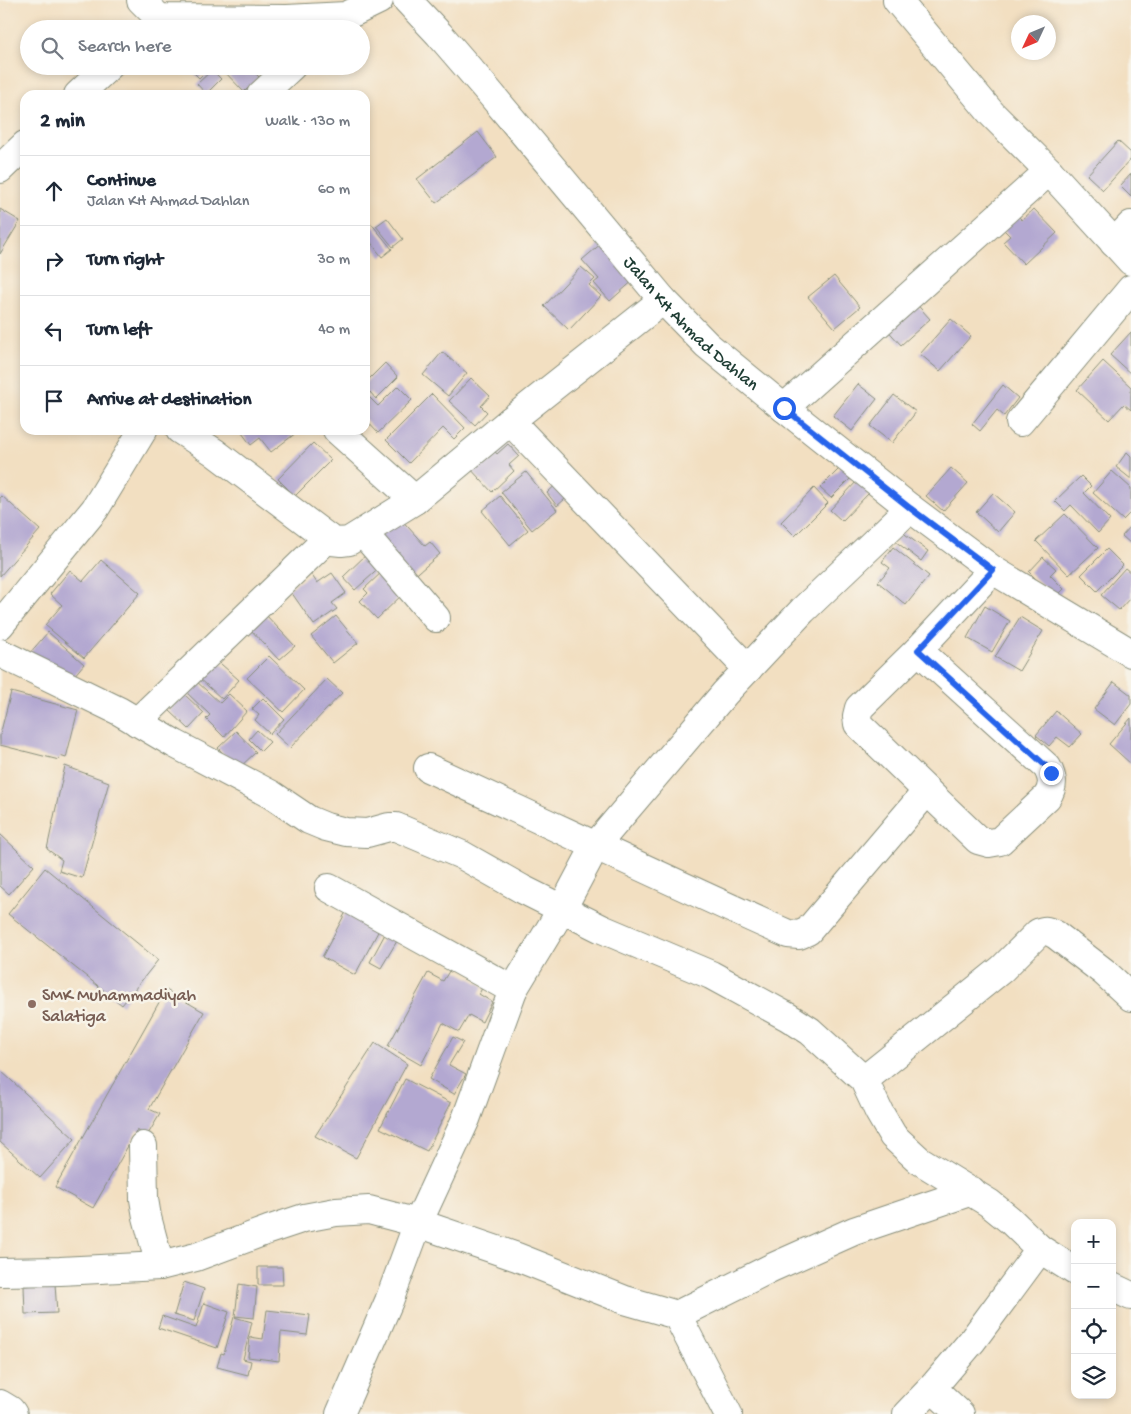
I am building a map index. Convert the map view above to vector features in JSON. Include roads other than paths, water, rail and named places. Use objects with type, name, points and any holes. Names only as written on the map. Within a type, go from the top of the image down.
[{"type":"street","points":[[344,20],[379,0]]},
{"type":"street","name":"Jalan KH Ahmad Dahlan","points":[[407,0],[440,34],[663,300],[707,345],[910,508],[993,570],[1131,653]]},
{"type":"street","points":[[897,0],[992,114],[1048,171],[1125,243]]},
{"type":"street","points":[[154,12],[300,20]]},
{"type":"street","points":[[83,90],[99,75]]},
{"type":"street","points":[[266,90],[282,75]]},
{"type":"street","points":[[0,169],[20,150]]},
{"type":"street","points":[[784,408],[1048,171]]},
{"type":"street","points":[[1020,422],[1131,289]]},
{"type":"street","points":[[188,435],[214,452],[332,541],[344,542],[415,500],[510,421],[663,300]]},
{"type":"street","points":[[510,421],[748,669]]},
{"type":"street","points":[[0,625],[94,509],[140,435]]},
{"type":"street","points":[[343,435],[415,500]]},
{"type":"street","points":[[340,1414],[389,1301],[418,1223],[466,1119],[513,990],[562,909],[596,845],[725,693],[803,610],[910,508]]},
{"type":"street","points":[[362,533],[436,618]]},
{"type":"street","points":[[137,722],[328,538]]},
{"type":"street","points":[[918,650],[1047,767],[1052,780],[1052,786],[1047,797],[1000,841],[989,843],[978,840],[858,724],[857,716],[859,708],[918,650],[993,570]]},
{"type":"street","points":[[0,653],[111,707],[272,795],[309,820],[326,828],[346,832],[367,833],[396,827],[462,854],[522,889],[602,929],[711,976],[788,1017],[810,1031],[864,1080],[893,1136],[919,1160],[972,1191],[1010,1220],[1040,1249],[1071,1268]]},
{"type":"street","points":[[428,768],[788,934],[799,934],[808,931],[927,791]]},
{"type":"street","points":[[329,888],[513,990]]},
{"type":"street","points":[[864,1080],[1002,969],[1042,930],[1048,930],[1056,935],[1104,972],[1131,997]]},
{"type":"street","points":[[143,1146],[146,1217],[160,1266]]},
{"type":"street","points":[[0,1272],[160,1266],[196,1258],[304,1218],[336,1212],[369,1210],[418,1223],[517,1257],[625,1300],[677,1315],[771,1268],[854,1231],[972,1191]]},
{"type":"street","points":[[906,1414],[932,1388],[972,1341],[1040,1249]]},
{"type":"street","points":[[1116,1289],[1131,1296]]},
{"type":"street","points":[[677,1315],[728,1414]]},
{"type":"street","points":[[932,1388],[960,1414]]},
{"type":"street","points":[[0,1404],[13,1414]]},
{"type":"place","name":"SMK Muhammadiyah Salatiga","points":[[32,1004]]}]
